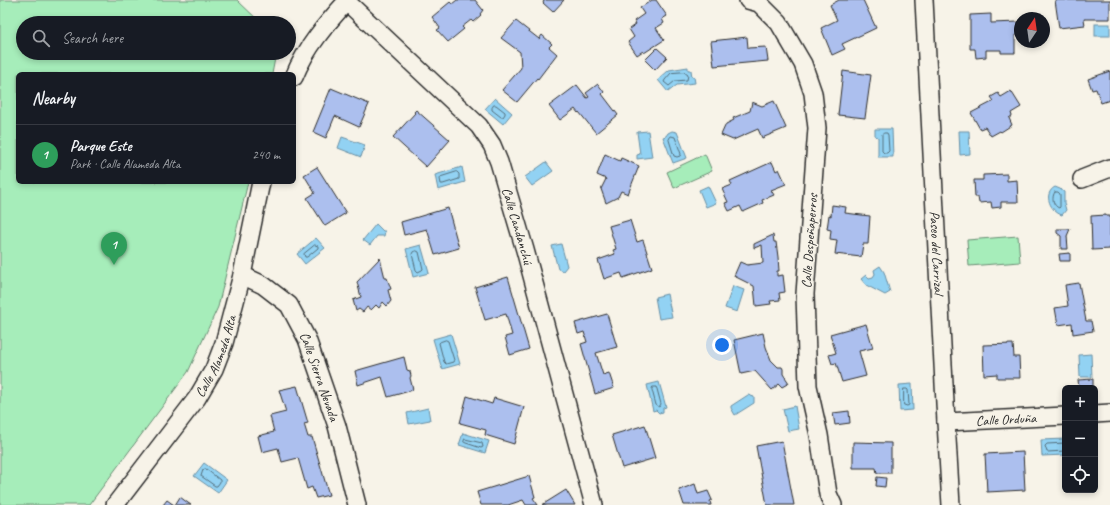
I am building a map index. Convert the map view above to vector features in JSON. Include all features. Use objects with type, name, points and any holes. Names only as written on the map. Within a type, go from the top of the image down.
[{"type":"street","name":"Calle Despeñaperros","points":[[748,0],[759,4],[779,23],[803,64],[813,94],[817,128],[805,294],[808,386],[828,494],[833,505]]},
{"type":"street","name":"Paseo del Carrizal","points":[[924,0],[951,505]]},
{"type":"street","points":[[296,72],[298,66],[322,29],[348,1]]},
{"type":"street","name":"Calle Candanchú","points":[[348,1],[479,126],[492,145],[499,162],[525,250],[594,505]]},
{"type":"street","points":[[1082,179],[1110,168]]},
{"type":"street","name":"Calle Alameda Alta","points":[[115,505],[197,398],[214,369],[224,343],[242,275],[261,184]]},
{"type":"street","name":"Calle Sierra Nevada","points":[[242,275],[263,285],[289,305],[307,340],[337,426],[357,505]]},
{"type":"street","points":[[1098,414],[1110,413]]},
{"type":"street","name":"Calle Orduña","points":[[946,422],[1062,416]]},
{"type":"green space","points":[[0,0],[237,0],[254,16],[16,16],[16,60],[275,60],[272,72],[16,72],[16,184],[248,184],[218,307],[188,372],[89,505],[0,505]]},
{"type":"green space","points":[[705,154],[712,171],[674,188],[667,172]]},
{"type":"green space","points":[[1018,236],[1020,262],[969,266],[967,240]]},
{"type":"water","points":[[1095,24],[1110,24],[1110,36],[1095,36]]},
{"type":"water","points":[[688,67],[688,70],[691,70],[695,83],[677,85],[668,92],[658,80],[669,70]]},
{"type":"water","points":[[495,98],[512,113],[503,124],[485,109]]},
{"type":"water","points":[[875,129],[892,129],[893,157],[878,157],[878,137],[875,136]]},
{"type":"water","points":[[648,131],[652,157],[637,159],[637,155],[640,154],[637,132]]},
{"type":"water","points":[[672,131],[677,132],[687,158],[673,163],[663,137]]},
{"type":"water","points":[[959,131],[969,131],[970,154],[960,155]]},
{"type":"water","points":[[342,137],[365,145],[361,157],[338,148]]},
{"type":"water","points":[[546,162],[553,171],[532,186],[525,177]]},
{"type":"water","points":[[462,167],[465,182],[438,190],[435,175]]},
{"type":"water","points":[[708,186],[716,203],[706,207],[699,190]]},
{"type":"water","points":[[1055,187],[1064,192],[1064,203],[1066,210],[1062,215],[1054,210],[1049,198],[1051,190]]},
{"type":"water","points":[[376,224],[383,231],[385,231],[384,236],[377,236],[370,245],[363,240]]},
{"type":"water","points":[[316,238],[325,248],[305,264],[297,254]]},
{"type":"water","points":[[561,244],[567,266],[563,271],[558,269],[552,246]]},
{"type":"water","points":[[421,245],[429,273],[413,277],[406,249]]},
{"type":"water","points":[[880,266],[884,272],[890,292],[885,295],[866,285],[861,279],[866,275],[869,278],[873,277],[875,274],[874,270]]},
{"type":"water","points":[[733,286],[744,290],[737,312],[725,308]]},
{"type":"water","points":[[667,294],[672,317],[659,319],[655,297]]},
{"type":"water","points":[[451,334],[460,364],[442,369],[433,339]]},
{"type":"water","points":[[1091,354],[1092,377],[1080,377],[1079,355]]},
{"type":"water","points":[[659,382],[666,407],[663,408],[663,412],[659,413],[656,410],[653,411],[647,385]]},
{"type":"water","points":[[912,384],[913,410],[900,411],[899,385]]},
{"type":"water","points":[[748,395],[754,397],[754,403],[735,415],[731,406]]},
{"type":"water","points":[[795,406],[799,429],[788,431],[783,409]]},
{"type":"water","points":[[428,408],[430,420],[409,424],[407,413]]},
{"type":"water","points":[[463,433],[489,441],[485,453],[459,445]]},
{"type":"water","points":[[1062,439],[1062,455],[1042,456],[1041,440]]},
{"type":"water","points":[[204,463],[227,480],[218,493],[194,476]]},
{"type":"building","points":[[457,0],[475,0],[483,10],[480,14],[481,15],[473,22],[471,20],[462,27],[464,29],[448,42],[437,30],[440,28],[432,17],[450,2],[452,4]]},
{"type":"building","points":[[543,0],[564,0],[553,12],[543,3]]},
{"type":"building","points":[[652,0],[656,0],[667,16],[662,19],[664,23],[656,28],[664,40],[644,53],[643,51],[637,55],[628,42],[634,37],[629,29],[636,24],[634,21],[644,14],[640,8]]},
{"type":"building","points":[[839,0],[863,0],[876,28],[842,44],[845,49],[832,55],[821,28],[837,20],[830,5]]},
{"type":"building","points":[[1055,0],[1110,0],[1110,19],[1084,19],[1085,25],[1059,28]]},
{"type":"building","points":[[991,14],[991,23],[1014,22],[1015,53],[1001,53],[1001,50],[986,50],[986,57],[976,58],[975,49],[970,49],[970,15]]},
{"type":"building","points":[[516,21],[539,39],[542,35],[552,44],[549,47],[557,54],[538,79],[537,78],[517,102],[502,90],[521,68],[520,52],[501,38]]},
{"type":"building","points":[[747,37],[748,48],[766,47],[768,61],[714,66],[711,41]]},
{"type":"building","points":[[657,48],[667,57],[655,70],[645,60]]},
{"type":"building","points":[[843,71],[871,75],[865,118],[838,115]]},
{"type":"building","points":[[1110,71],[1110,100],[1101,103],[1096,89],[1092,90],[1088,79]]},
{"type":"building","points":[[598,84],[604,92],[602,94],[618,115],[596,133],[575,109],[560,120],[549,106],[577,85],[587,98],[589,97],[586,93]]},
{"type":"building","points":[[331,88],[369,104],[359,127],[335,116],[326,138],[313,132]]},
{"type":"building","points":[[1011,91],[1021,107],[1011,113],[1012,116],[1009,118],[1012,125],[991,136],[985,127],[980,129],[971,113],[994,101],[991,97],[998,93],[1001,97]]},
{"type":"building","points":[[774,101],[786,128],[762,138],[758,129],[733,140],[721,135],[726,124],[734,120],[733,118],[750,111],[752,102],[762,106]]},
{"type":"building","points":[[416,110],[450,140],[426,167],[393,137]]},
{"type":"building","points":[[605,154],[620,161],[621,158],[639,166],[628,194],[621,191],[618,197],[606,203],[601,189],[606,179],[597,175]]},
{"type":"building","points":[[772,162],[776,171],[779,169],[786,184],[771,190],[774,195],[762,200],[763,203],[743,212],[740,206],[729,211],[725,203],[728,202],[722,189],[732,185],[730,181]]},
{"type":"building","points":[[317,167],[346,213],[325,226],[307,198],[315,193],[304,175]]},
{"type":"building","points":[[1007,174],[1007,181],[1017,180],[1018,202],[1001,202],[1001,207],[992,208],[991,202],[979,203],[978,197],[975,197],[974,180],[983,180],[983,175]]},
{"type":"building","points":[[832,205],[846,207],[845,213],[870,216],[868,244],[863,244],[861,257],[835,254],[837,240],[830,239],[831,230],[827,229],[829,215],[831,216]]},
{"type":"building","points":[[448,208],[459,248],[435,255],[427,229],[404,235],[401,222]]},
{"type":"building","points":[[1091,216],[1110,216],[1110,249],[1092,250]]},
{"type":"building","points":[[630,220],[637,242],[643,240],[652,268],[623,278],[621,273],[604,279],[598,260],[615,254],[613,250],[616,249],[609,226]]},
{"type":"building","points":[[1057,229],[1070,229],[1067,236],[1068,249],[1061,249],[1061,236],[1057,233]]},
{"type":"building","points":[[773,235],[774,242],[776,242],[778,257],[779,271],[777,271],[777,276],[783,275],[785,292],[779,293],[780,300],[770,301],[771,304],[756,306],[754,286],[734,276],[740,262],[747,265],[763,263],[762,245],[754,248],[754,244]]},
{"type":"building","points":[[1070,253],[1070,261],[1060,261],[1059,254]]},
{"type":"building","points":[[380,258],[385,278],[387,278],[391,289],[388,290],[391,301],[387,306],[383,302],[379,308],[376,305],[371,310],[367,307],[363,312],[359,309],[356,311],[353,300],[361,297],[357,282]]},
{"type":"building","points":[[508,277],[529,349],[510,355],[505,337],[512,335],[506,314],[485,320],[475,287]]},
{"type":"building","points":[[1079,283],[1086,321],[1091,321],[1093,331],[1073,334],[1072,323],[1058,325],[1055,308],[1068,306],[1065,285]]},
{"type":"building","points":[[607,314],[617,347],[596,353],[603,375],[609,373],[614,388],[595,394],[581,344],[587,342],[584,332],[578,334],[575,323]]},
{"type":"building","points":[[866,324],[873,348],[859,351],[866,376],[842,382],[836,363],[832,364],[829,355],[836,353],[830,334]]},
{"type":"building","points":[[763,333],[771,360],[778,367],[782,367],[783,374],[789,383],[782,387],[779,384],[772,390],[755,371],[741,374],[734,340]]},
{"type":"building","points":[[1013,344],[1014,357],[1019,357],[1020,378],[997,378],[997,374],[984,375],[983,345]]},
{"type":"building","points":[[404,357],[407,370],[410,371],[413,390],[388,397],[382,377],[358,385],[355,371]]},
{"type":"building","points":[[1093,379],[1093,385],[1079,385],[1078,380]]},
{"type":"building","points":[[297,386],[308,423],[304,424],[308,437],[312,437],[329,495],[316,498],[312,487],[307,489],[298,458],[282,462],[278,448],[262,452],[258,436],[274,432],[270,416],[286,412],[279,390]]},
{"type":"building","points":[[467,396],[492,404],[494,398],[524,407],[514,444],[485,435],[486,430],[460,423]]},
{"type":"building","points":[[849,411],[850,423],[835,425],[833,413]]},
{"type":"building","points":[[645,425],[655,458],[622,468],[612,435]]},
{"type":"building","points":[[782,441],[794,505],[767,505],[756,446]]},
{"type":"building","points":[[853,442],[891,443],[891,473],[877,473],[876,468],[853,468]]},
{"type":"building","points":[[1023,452],[1025,490],[987,492],[985,454]]},
{"type":"building","points":[[529,476],[535,497],[533,498],[538,505],[526,505],[523,500],[508,505],[481,505],[477,492]]},
{"type":"building","points":[[877,477],[886,478],[885,487],[876,486]]},
{"type":"building","points":[[695,484],[698,494],[708,491],[712,500],[710,501],[711,505],[684,505],[679,490]]},
{"type":"building","points":[[566,490],[575,505],[542,505]]},
{"type":"building","points":[[180,497],[188,503],[191,505],[175,505]]},
{"type":"building","points":[[167,500],[174,505],[163,505]]},
{"type":"place","name":"Parque Este","points":[[114,265]]}]
